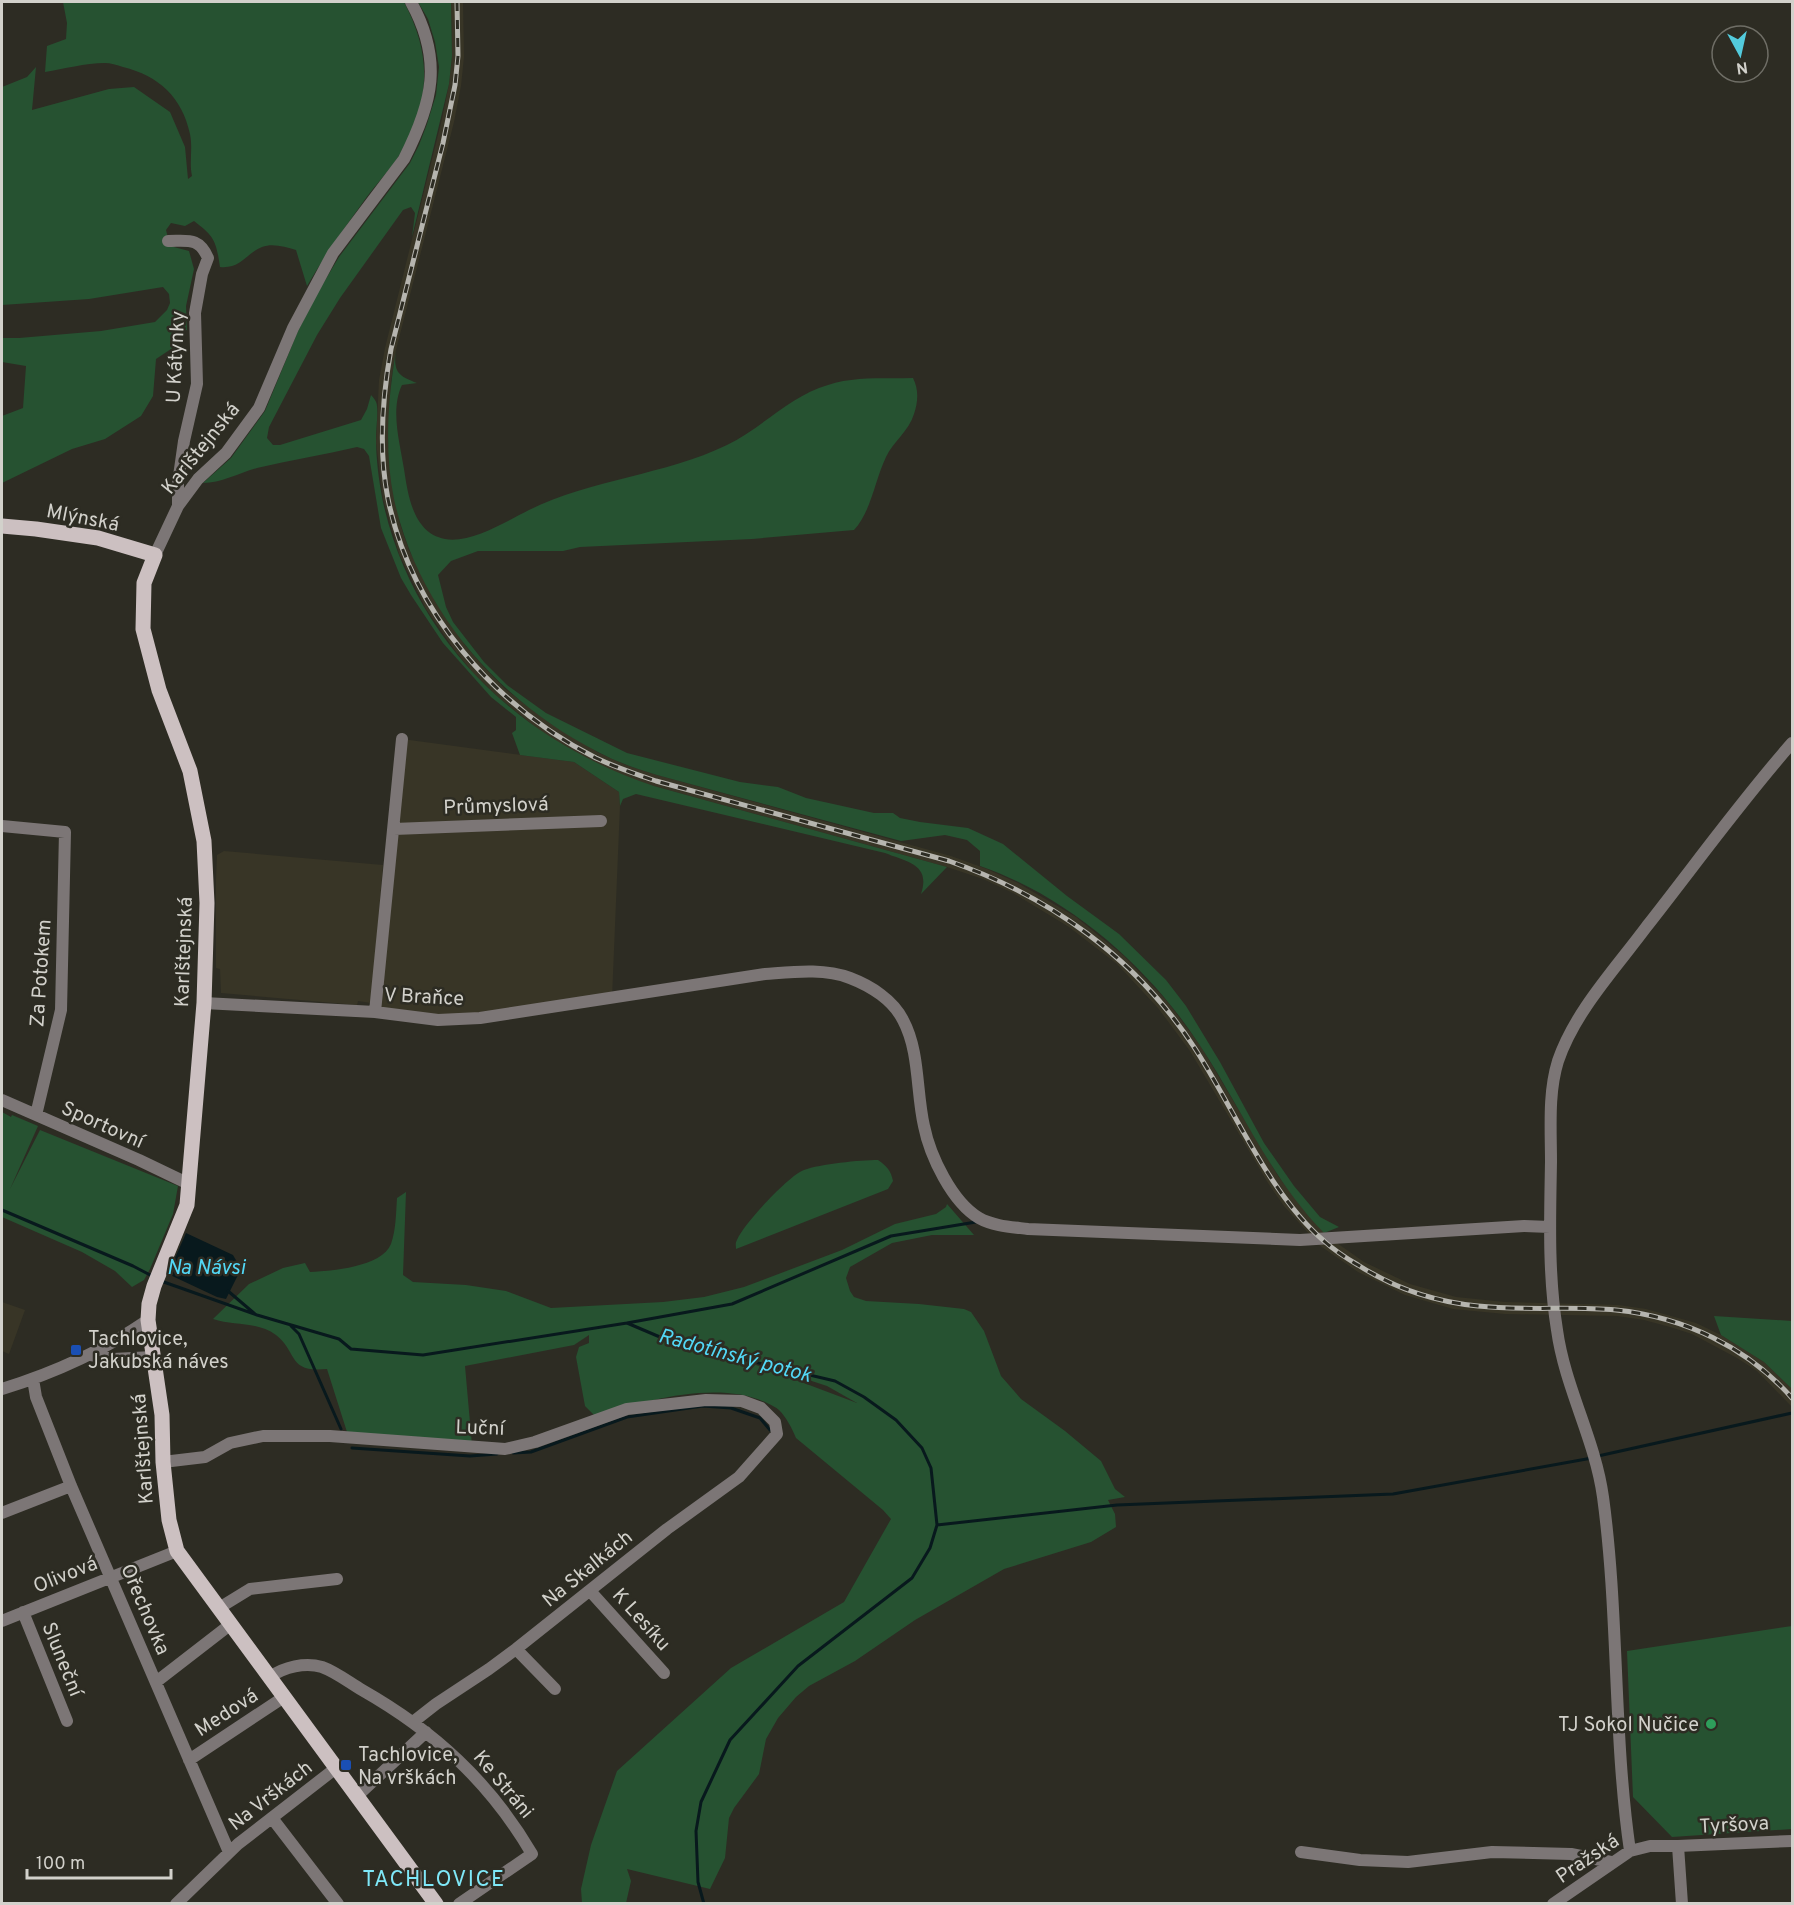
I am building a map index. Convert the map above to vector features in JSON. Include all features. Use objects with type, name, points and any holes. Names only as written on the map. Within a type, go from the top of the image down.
[{"type":"main road","name":"Mlýnská","points":[[2,526],[98,538],[155,555]]},
{"type":"main road","name":"Karlštejnská","points":[[155,555],[144,583],[143,629],[159,690],[190,771],[204,841],[207,903],[204,1003],[187,1205],[157,1279],[149,1304],[148,1320],[162,1415],[163,1462],[169,1520],[177,1551],[436,1904]]},
{"type":"street","name":"Karlštejnská","points":[[155,555],[178,506],[198,479],[226,453],[259,408],[293,328],[323,271],[347,234],[404,159],[413,142],[429,94],[432,67],[429,44],[422,21],[411,2]]},
{"type":"street","name":"U Kátynky","points":[[168,241],[192,241],[203,247],[208,258],[202,274],[195,313],[197,384],[184,441],[178,483],[178,506]]},
{"type":"street","points":[[375,1012],[402,739]]},
{"type":"street","points":[[1630,1851],[1622,1799],[1603,1498],[1597,1463],[1573,1398],[1561,1357],[1554,1308],[1550,1227],[1553,1079],[1568,1039],[1590,1001],[1792,742]]},
{"type":"street","name":"Průmyslová","points":[[394,829],[600,821]]},
{"type":"street","name":"Za Potokem","points":[[2,826],[65,832],[61,1010],[36,1115]]},
{"type":"street","name":"V Braňce","points":[[204,1003],[375,1012],[438,1020],[480,1018],[765,974],[807,971],[826,973],[850,978],[876,991],[891,1003],[902,1018],[912,1040],[924,1127],[939,1169],[953,1193],[968,1210],[981,1219],[1005,1226],[1300,1240],[1524,1226],[1550,1227]]},
{"type":"street","name":"Sportovní","points":[[2,1101],[189,1184]]},
{"type":"street","points":[[2,1389],[33,1379],[90,1355],[121,1339],[148,1320]]},
{"type":"street","points":[[90,1355],[113,1359],[153,1357]]},
{"type":"street","name":"Ořechovka","points":[[33,1379],[36,1397],[71,1486],[229,1852]]},
{"type":"street","name":"Luční","points":[[163,1462],[206,1457],[230,1443],[263,1436],[330,1436],[506,1449],[535,1442],[627,1409],[706,1400],[742,1401],[761,1408],[775,1422],[777,1434]]},
{"type":"street","name":"Na Skalkách","points":[[413,1722],[436,1704],[489,1670],[591,1592],[667,1529],[739,1476],[777,1434]]},
{"type":"street","points":[[2,1513],[71,1486]]},
{"type":"street","name":"Olivová","points":[[2,1621],[177,1551]]},
{"type":"street","points":[[219,1608],[250,1588],[337,1579]]},
{"type":"street","name":"K Lesíku","points":[[591,1592],[664,1673]]},
{"type":"street","name":"Sluneční","points":[[23,1612],[67,1721]]},
{"type":"street","points":[[156,1682],[231,1624]]},
{"type":"street","points":[[516,1649],[555,1689]]},
{"type":"street","name":"Ke Stráni","points":[[270,1677],[287,1668],[322,1667],[400,1712],[447,1748],[468,1769],[515,1825],[532,1854],[459,1904]]},
{"type":"street","name":"Medová","points":[[189,1760],[284,1697]]},
{"type":"street","points":[[357,1797],[426,1732]]},
{"type":"street","name":"Na Vrškách","points":[[176,1904],[229,1852],[336,1768]]},
{"type":"street","points":[[272,1818],[338,1904]]},
{"type":"street","name":"Tyršova","points":[[1678,1846],[1792,1841]]},
{"type":"street","name":"Pražská","points":[[1553,1904],[1630,1851],[1650,1846],[1678,1846]]},
{"type":"street","points":[[1678,1846],[1682,1904]]},
{"type":"street","points":[[1301,1852],[1360,1860],[1408,1862],[1503,1852],[1571,1854],[1611,1862]]},
{"type":"shaded area","points":[[451,2],[463,2],[464,57],[461,86],[454,122],[396,350],[391,381],[388,442],[400,524],[409,550],[436,603],[465,645],[483,666],[505,689],[550,723],[599,753],[626,765],[951,856],[1018,883],[1076,917],[1124,956],[1167,1001],[1200,1045],[1278,1176],[1327,1236],[1364,1262],[1410,1284],[1456,1297],[1505,1302],[1618,1305],[1646,1309],[1696,1323],[1721,1335],[1764,1362],[1792,1389],[1792,1407],[1757,1371],[1692,1334],[1670,1327],[1617,1316],[1505,1314],[1453,1309],[1405,1295],[1358,1272],[1319,1245],[1284,1206],[1190,1051],[1158,1008],[1117,964],[1069,927],[1013,893],[983,879],[622,776],[593,763],[543,733],[498,697],[474,674],[426,609],[399,554],[383,499],[376,442],[379,380],[385,348],[449,84],[452,56]]},
{"type":"shaded area","points":[[402,739],[574,762],[619,792],[612,998],[480,1018],[375,1012]]},
{"type":"shaded area","points":[[224,851],[383,865],[371,1003],[358,1001],[357,1005],[221,993],[220,969],[216,968],[216,879],[217,855]]},
{"type":"shaded area","points":[[2,1302],[25,1310],[9,1354],[2,1351]]},
{"type":"green space","points":[[63,2],[404,2],[420,41],[424,78],[422,97],[418,115],[400,154],[343,230],[307,286],[296,250],[270,245],[256,250],[233,266],[220,267],[216,245],[206,231],[194,221],[185,226],[171,223],[166,230],[170,246],[189,251],[194,269],[186,306],[187,330],[180,332],[180,343],[156,359],[153,396],[141,416],[105,439],[72,449],[2,483],[2,416],[23,408],[26,366],[2,362],[2,338],[101,331],[155,322],[167,310],[170,303],[169,294],[163,287],[89,299],[2,305],[2,87],[27,77],[36,67],[32,110],[109,89],[134,87],[170,112],[185,147],[188,179],[192,176],[191,140],[186,121],[175,99],[158,82],[136,71],[107,63],[45,72],[47,46],[66,39],[67,23]]},
{"type":"green space","points":[[418,2],[451,2],[452,56],[449,84],[412,237],[415,213],[411,207],[403,210],[340,298],[317,335],[269,427],[267,438],[273,445],[280,445],[361,420],[371,395],[377,405],[376,438],[383,502],[398,553],[420,599],[447,642],[480,680],[518,714],[560,743],[605,767],[654,786],[947,867],[921,894],[923,876],[920,870],[909,862],[885,853],[636,794],[623,799],[620,806],[619,792],[574,762],[520,755],[512,733],[516,730],[516,717],[491,697],[443,643],[401,578],[381,528],[369,456],[364,449],[357,447],[282,462],[203,483],[231,458],[265,411],[298,331],[318,292],[339,257],[410,163],[419,145],[436,95],[439,67],[428,19]]},
{"type":"green space","points":[[396,350],[395,363],[398,372],[417,383],[402,385],[398,395],[396,416],[410,501],[419,521],[426,529],[434,535],[455,540],[477,535],[529,510],[578,491],[703,455],[740,438],[789,404],[828,385],[859,379],[913,378],[917,396],[912,420],[886,457],[869,505],[854,530],[752,539],[580,547],[563,551],[478,551],[451,561],[438,575],[446,607],[453,622],[484,662],[507,685],[546,713],[627,753],[740,782],[778,787],[806,798],[874,813],[893,813],[900,818],[920,822],[968,828],[1003,844],[1067,896],[1119,934],[1166,980],[1186,1006],[1220,1062],[1264,1143],[1294,1186],[1320,1217],[1339,1227],[1324,1233],[1305,1212],[1272,1166],[1199,1044],[1156,988],[1104,937],[1075,915],[1013,879],[980,866],[980,851],[967,840],[945,835],[901,841],[642,770],[605,756],[562,731],[528,707],[496,679],[468,648],[443,614],[422,578],[406,539],[394,499],[389,462],[389,406]]},
{"type":"green space","points":[[2,1112],[38,1126],[10,1189],[40,1130],[178,1186],[173,1214],[144,1280],[132,1287],[115,1271],[82,1252],[2,1217]]},
{"type":"green space","points":[[878,1160],[891,1174],[893,1181],[888,1189],[736,1249],[737,1240],[748,1223],[778,1190],[797,1174],[830,1164]]},
{"type":"green space","points":[[406,1192],[403,1275],[413,1282],[466,1285],[506,1291],[551,1308],[663,1302],[704,1297],[744,1287],[842,1250],[895,1224],[936,1214],[947,1204],[974,1235],[932,1235],[892,1243],[850,1267],[846,1278],[850,1291],[854,1297],[866,1301],[919,1304],[964,1309],[971,1312],[984,1331],[1001,1376],[1021,1399],[1101,1461],[1115,1489],[1125,1497],[1108,1500],[1115,1514],[1116,1527],[1091,1542],[1004,1569],[915,1620],[855,1661],[809,1686],[796,1697],[778,1718],[766,1739],[759,1774],[729,1818],[725,1858],[710,1889],[627,1869],[631,1881],[626,1903],[582,1903],[581,1889],[591,1845],[617,1771],[731,1668],[844,1602],[891,1519],[796,1438],[778,1409],[748,1396],[727,1393],[682,1395],[636,1404],[596,1417],[585,1406],[576,1357],[579,1347],[589,1343],[589,1335],[574,1345],[465,1366],[472,1445],[347,1432],[327,1369],[305,1368],[295,1360],[283,1342],[269,1331],[213,1319],[249,1284],[283,1268],[305,1263],[310,1272],[330,1270],[367,1263],[378,1258],[391,1244],[397,1198]],"holes":[[[681,1338],[827,1386],[857,1403],[748,1362],[686,1346],[677,1346]]]},
{"type":"green space","points":[[1714,1316],[1792,1321],[1792,1389],[1764,1362],[1721,1335]]},
{"type":"green space","name":"TJ Sokol Nučice","points":[[1792,1626],[1792,1829],[1672,1837],[1633,1797],[1627,1651]]},
{"type":"water","name":"Na Návsi","points":[[186,1233],[233,1255],[241,1269],[226,1299],[168,1274]]},
{"type":"waterway","name":"Radotínský potok","points":[[2,1210],[152,1276]]},
{"type":"waterway","points":[[627,1323],[732,1304],[891,1236],[976,1222]]},
{"type":"waterway","name":"Radotínský potok","points":[[161,1281],[257,1315],[339,1339],[351,1349],[423,1355],[627,1323],[674,1343],[835,1381],[864,1397],[896,1420],[922,1448],[931,1468],[937,1525],[930,1548],[912,1578],[798,1666],[730,1740],[701,1802],[696,1831],[698,1882],[704,1904]]},
{"type":"waterway","points":[[228,1291],[255,1314]]},
{"type":"waterway","points":[[291,1326],[299,1334],[341,1429]]},
{"type":"waterway","points":[[513,1453],[531,1452],[627,1417],[703,1406],[731,1408],[760,1418],[770,1430]]},
{"type":"waterway","points":[[1598,1456],[1792,1413]]},
{"type":"waterway","points":[[352,1448],[470,1456],[497,1454]]},
{"type":"waterway","points":[[937,1525],[1117,1505],[1393,1494],[1592,1458]]},
{"type":"railway","points":[[457,2],[458,56],[455,85],[443,143],[391,349],[383,405],[382,443],[388,499],[399,540],[416,580],[437,617],[492,683],[524,712],[559,737],[610,764],[656,781],[949,861],[1021,892],[1087,933],[1145,985],[1171,1015],[1209,1071],[1269,1175],[1304,1221],[1345,1257],[1386,1281],[1416,1293],[1462,1304],[1512,1308],[1616,1310],[1666,1320],[1690,1327],[1734,1350],[1755,1364],[1792,1398]]},
{"type":"place","name":"Tachlovice, Jakubská náves","points":[[76,1350]]},
{"type":"place","name":"TJ Sokol Nučice","points":[[1711,1724]]},
{"type":"place","name":"Tachlovice, Na vrškách","points":[[346,1765]]},
{"type":"district","name":"TACHLOVICE","points":[[434,1878]]}]
